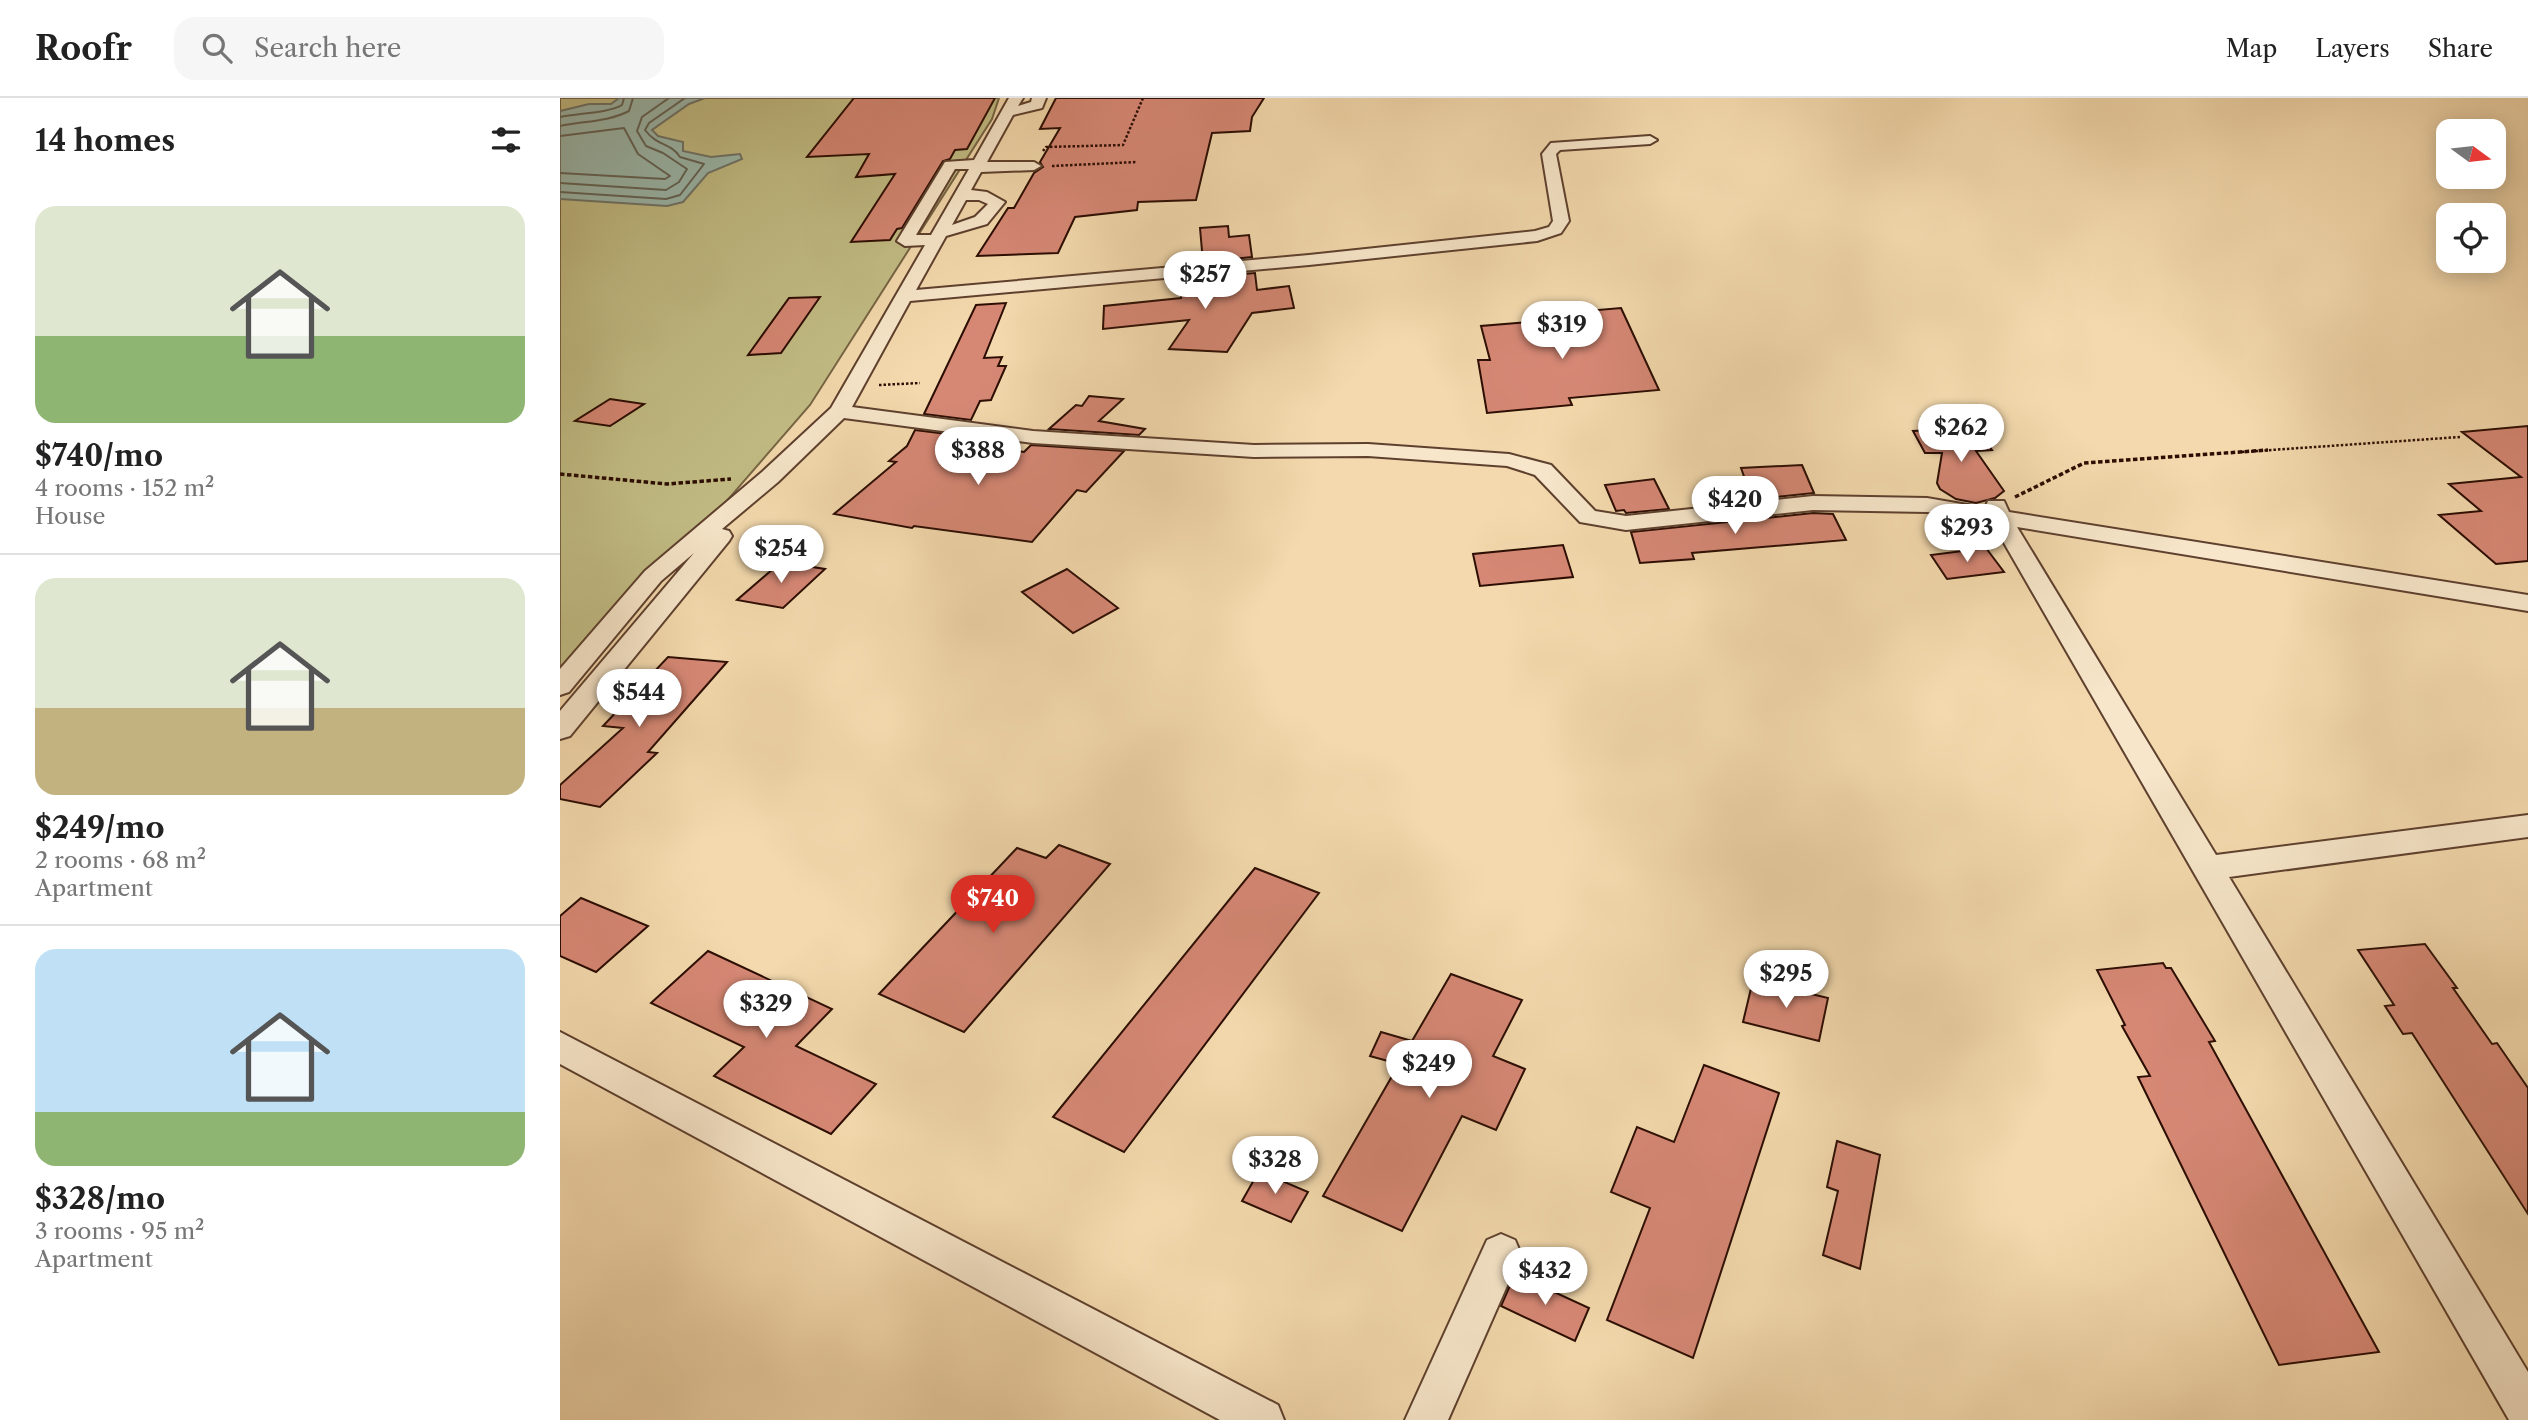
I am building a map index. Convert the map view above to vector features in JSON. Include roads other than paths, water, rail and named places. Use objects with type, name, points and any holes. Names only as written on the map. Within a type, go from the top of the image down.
[{"type":"street","points":[[560,686],[653,576],[770,477],[839,411],[1013,105],[1037,105],[1039,98]]},
{"type":"street","points":[[905,296],[1309,260],[1537,236],[1555,230],[1562,221],[1549,154],[1556,146],[1650,140]]},
{"type":"street","points":[[963,195],[982,195],[997,202],[990,216],[966,227],[940,236],[905,241],[950,165],[1034,166]]},
{"type":"street","points":[[839,411],[1033,437],[1254,451],[1368,450],[1509,460],[1543,470],[1588,517],[1626,523],[1813,503],[1927,505],[1998,512],[2528,603]]},
{"type":"street","points":[[560,729],[770,477]]},
{"type":"street","points":[[1998,512],[2528,1412]]},
{"type":"street","points":[[2207,868],[2528,826]]},
{"type":"street","points":[[560,1047],[1263,1420]]},
{"type":"street","points":[[1426,1420],[1501,1254]]},
{"type":"water","points":[[619,98],[705,98],[689,104],[652,130],[658,136],[683,142],[683,151],[711,157],[740,154],[742,159],[708,173],[683,202],[667,206],[560,199],[560,111],[589,104],[611,104]]}]
